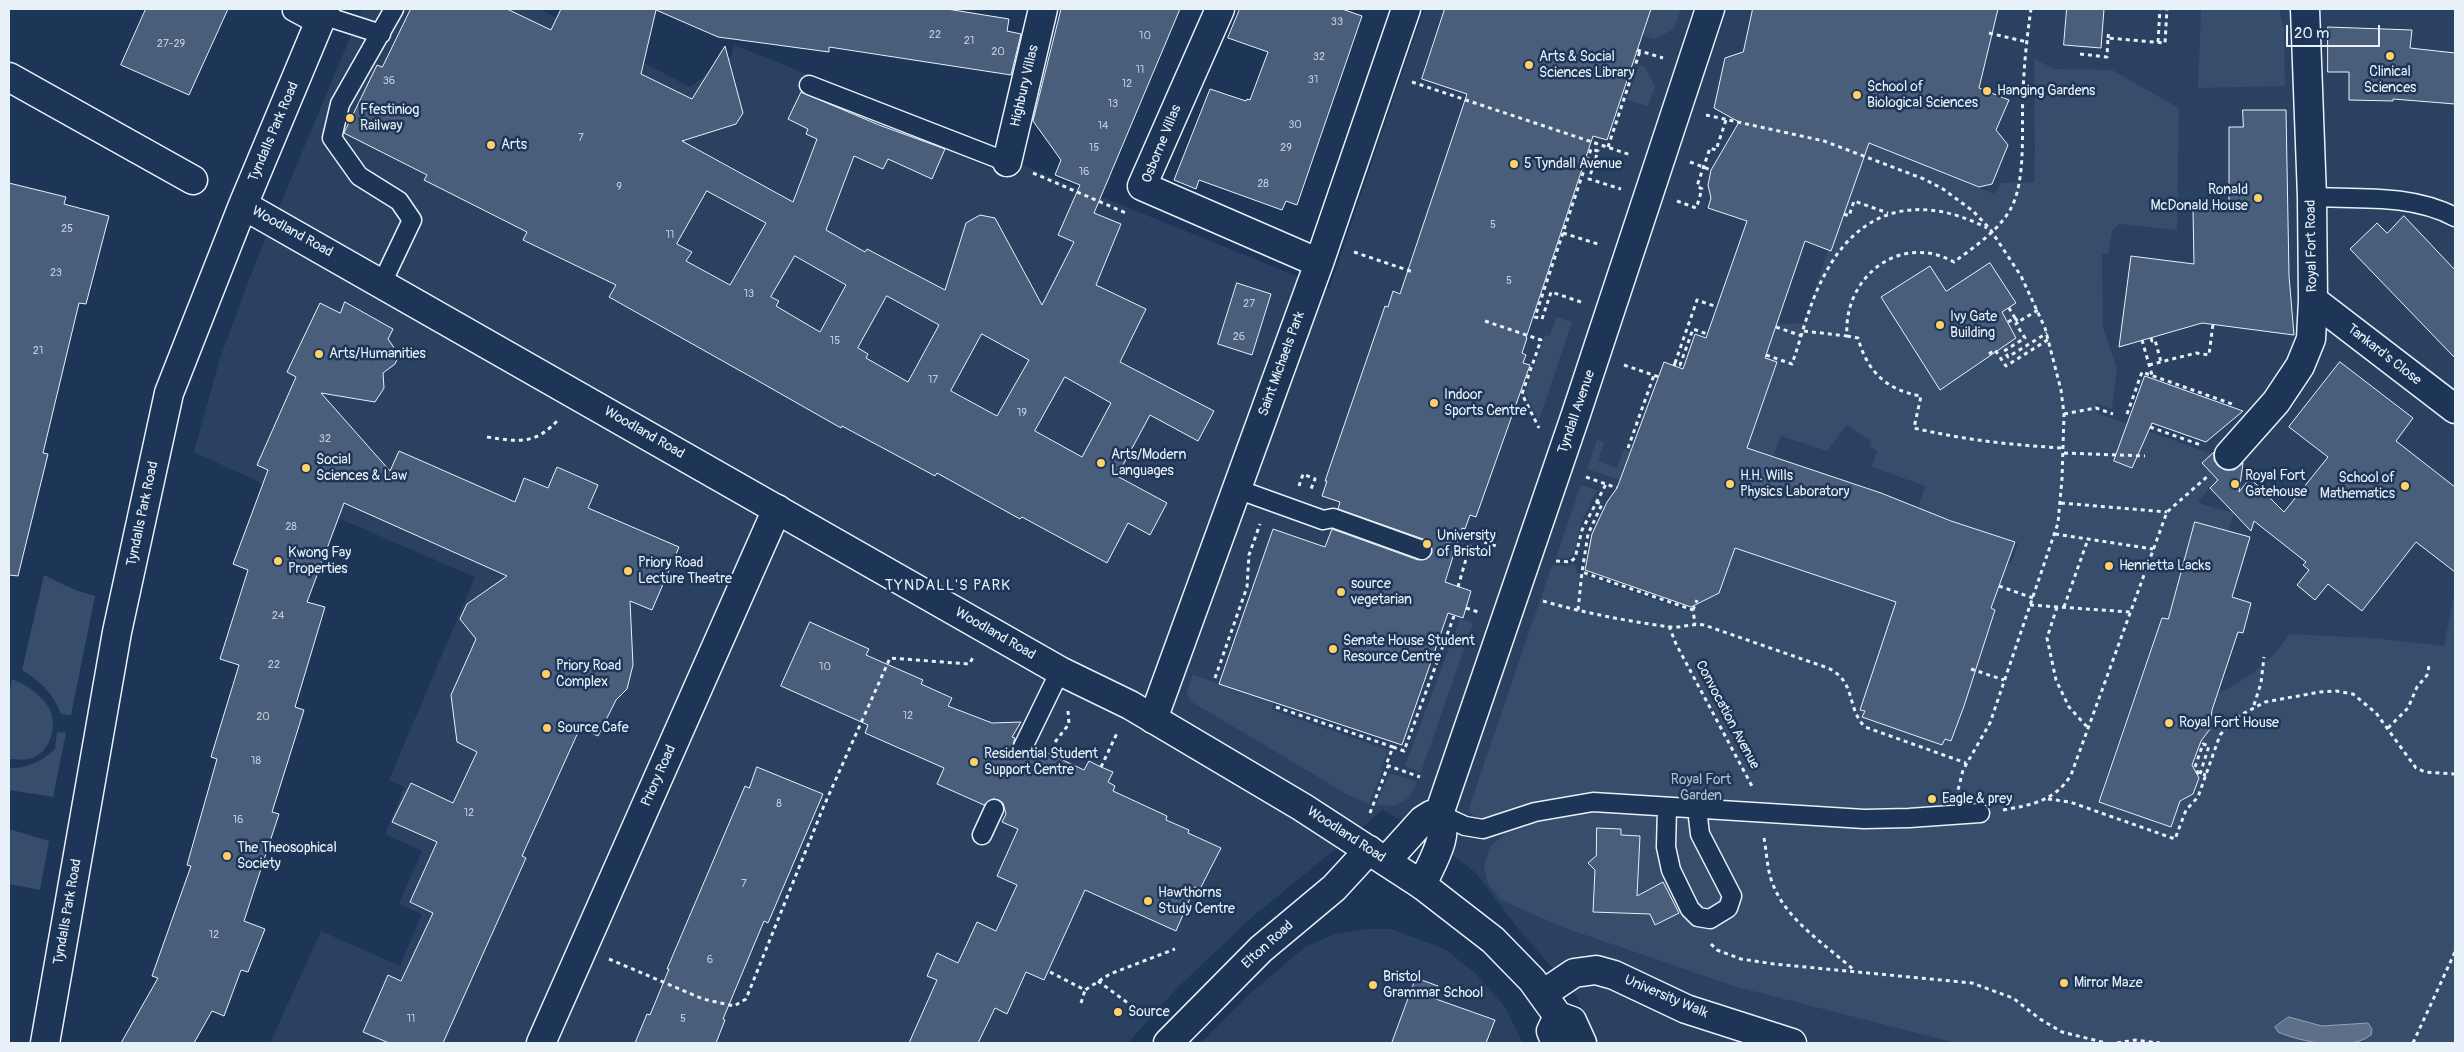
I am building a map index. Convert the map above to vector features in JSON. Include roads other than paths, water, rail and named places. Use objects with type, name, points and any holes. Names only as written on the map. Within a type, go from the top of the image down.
[{"type":"street","name":"Highbury Villas","points":[[1007,162],[1042,9]]},
{"type":"street","name":"Osborne Villas","points":[[1220,9],[1142,186],[1319,262]]},
{"type":"street","name":"Saint Michaels Park","points":[[1153,719],[1319,262],[1406,9]]},
{"type":"street","name":"Tyndall Avenue","points":[[1422,885],[1442,835],[1443,821],[1439,814],[1558,469],[1710,9]]},
{"type":"street","name":"Royal Fort Road","points":[[2220,464],[2276,402],[2300,366],[2311,339],[2313,300],[2312,197],[2304,9]]},
{"type":"street","name":"Tyndalls Park Road","points":[[44,1043],[117,632],[169,393],[243,205],[322,16]]},
{"type":"street","points":[[9,77],[193,180]]},
{"type":"street","name":"Woodland Road","points":[[243,205],[382,283],[543,384],[577,395],[1060,671],[1130,705],[1377,855],[1422,885],[1493,940],[1520,966],[1551,1005],[1572,1020],[1582,1043]]},
{"type":"street","name":"Tankard's Close","points":[[2313,300],[2455,409]]},
{"type":"street","name":"Priory Road","points":[[541,1043],[777,510]]},
{"type":"street","points":[[1377,855],[1424,820],[1439,814]]},
{"type":"street","name":"Elton Road","points":[[1168,1043],[1261,949],[1377,855]]},
{"type":"street","name":"University Walk","points":[[1551,1005],[1574,973],[1589,969],[1596,970],[1614,975],[1686,1009],[1792,1043]]},
{"type":"street","points":[[1551,1005],[1551,1031],[1556,1043]]},
{"type":"lane","points":[[382,283],[412,220],[398,200],[359,176],[332,138],[340,104],[394,9]]},
{"type":"lane","points":[[292,11],[322,16],[381,34]]},
{"type":"lane","points":[[809,85],[1007,162]]},
{"type":"lane","points":[[2312,197],[2411,202],[2434,207],[2455,217]]},
{"type":"lane","points":[[1237,489],[1323,520],[1333,518],[1422,550]]},
{"type":"lane","points":[[1023,747],[1060,671]]},
{"type":"lane","points":[[1439,814],[1465,826],[1484,829],[1535,812],[1586,803],[1608,802],[1667,808],[1891,819],[1980,813]]},
{"type":"lane","points":[[1667,808],[1668,859],[1674,877],[1690,909],[1698,917],[1710,919],[1725,911],[1732,900],[1727,885],[1700,834],[1696,809]]},
{"type":"lane","points":[[982,835],[994,809]]},
{"type":"place","name":"Clinical Sciences","points":[[2390,56]]},
{"type":"place","name":"Arts & Social Sciences Library","points":[[1529,65]]},
{"type":"place","name":"Hanging Gardens","points":[[1987,91]]},
{"type":"place","name":"School of Biological Sciences","points":[[1857,95]]},
{"type":"place","name":"Ffestiniog Railway","points":[[350,118]]},
{"type":"place","name":"Arts","points":[[491,145]]},
{"type":"place","name":"5 Tyndall Avenue","points":[[1514,164]]},
{"type":"place","name":"Ronald McDonald House","points":[[2258,198]]},
{"type":"place","name":"Ivy Gate Building","points":[[1940,325]]},
{"type":"place","name":"Arts/Humanities","points":[[319,354]]},
{"type":"place","name":"Indoor Sports Centre","points":[[1434,403]]},
{"type":"place","name":"Arts/Modern Languages","points":[[1101,463]]},
{"type":"place","name":"Social Sciences & Law","points":[[306,468]]},
{"type":"place","name":"H.H. Wills Physics Laboratory","points":[[1730,484]]},
{"type":"place","name":"Royal Fort Gatehouse","points":[[2235,484]]},
{"type":"place","name":"School of Mathematics","points":[[2405,486]]},
{"type":"place","name":"University of Bristol","points":[[1427,544]]},
{"type":"place","name":"Kwong Fay Properties","points":[[278,561]]},
{"type":"place","name":"Henrietta Lacks","points":[[2109,566]]},
{"type":"place","name":"Priory Road Lecture Theatre","points":[[628,571]]},
{"type":"place","name":"source vegetarian","points":[[1341,592]]},
{"type":"place","name":"Senate House Student Resource Centre","points":[[1333,649]]},
{"type":"place","name":"Priory Road Complex","points":[[546,674]]},
{"type":"place","name":"Royal Fort House","points":[[2169,723]]},
{"type":"place","name":"Source Cafe","points":[[547,728]]},
{"type":"place","name":"Residential Student Support Centre","points":[[974,762]]},
{"type":"place","name":"Eagle & prey","points":[[1932,799]]},
{"type":"place","name":"The Theosophical Society","points":[[227,856]]},
{"type":"place","name":"Hawthorns Study Centre","points":[[1148,901]]},
{"type":"place","name":"Mirror Maze","points":[[2064,983]]},
{"type":"place","name":"Bristol Grammar School","points":[[1373,985]]},
{"type":"place","name":"Source","points":[[1118,1012]]},
{"type":"district","name":"TYNDALL'S PARK","points":[[948,586]]},
{"type":"park label","name":"Royal Fort Garden","points":[[1701,788]]}]
